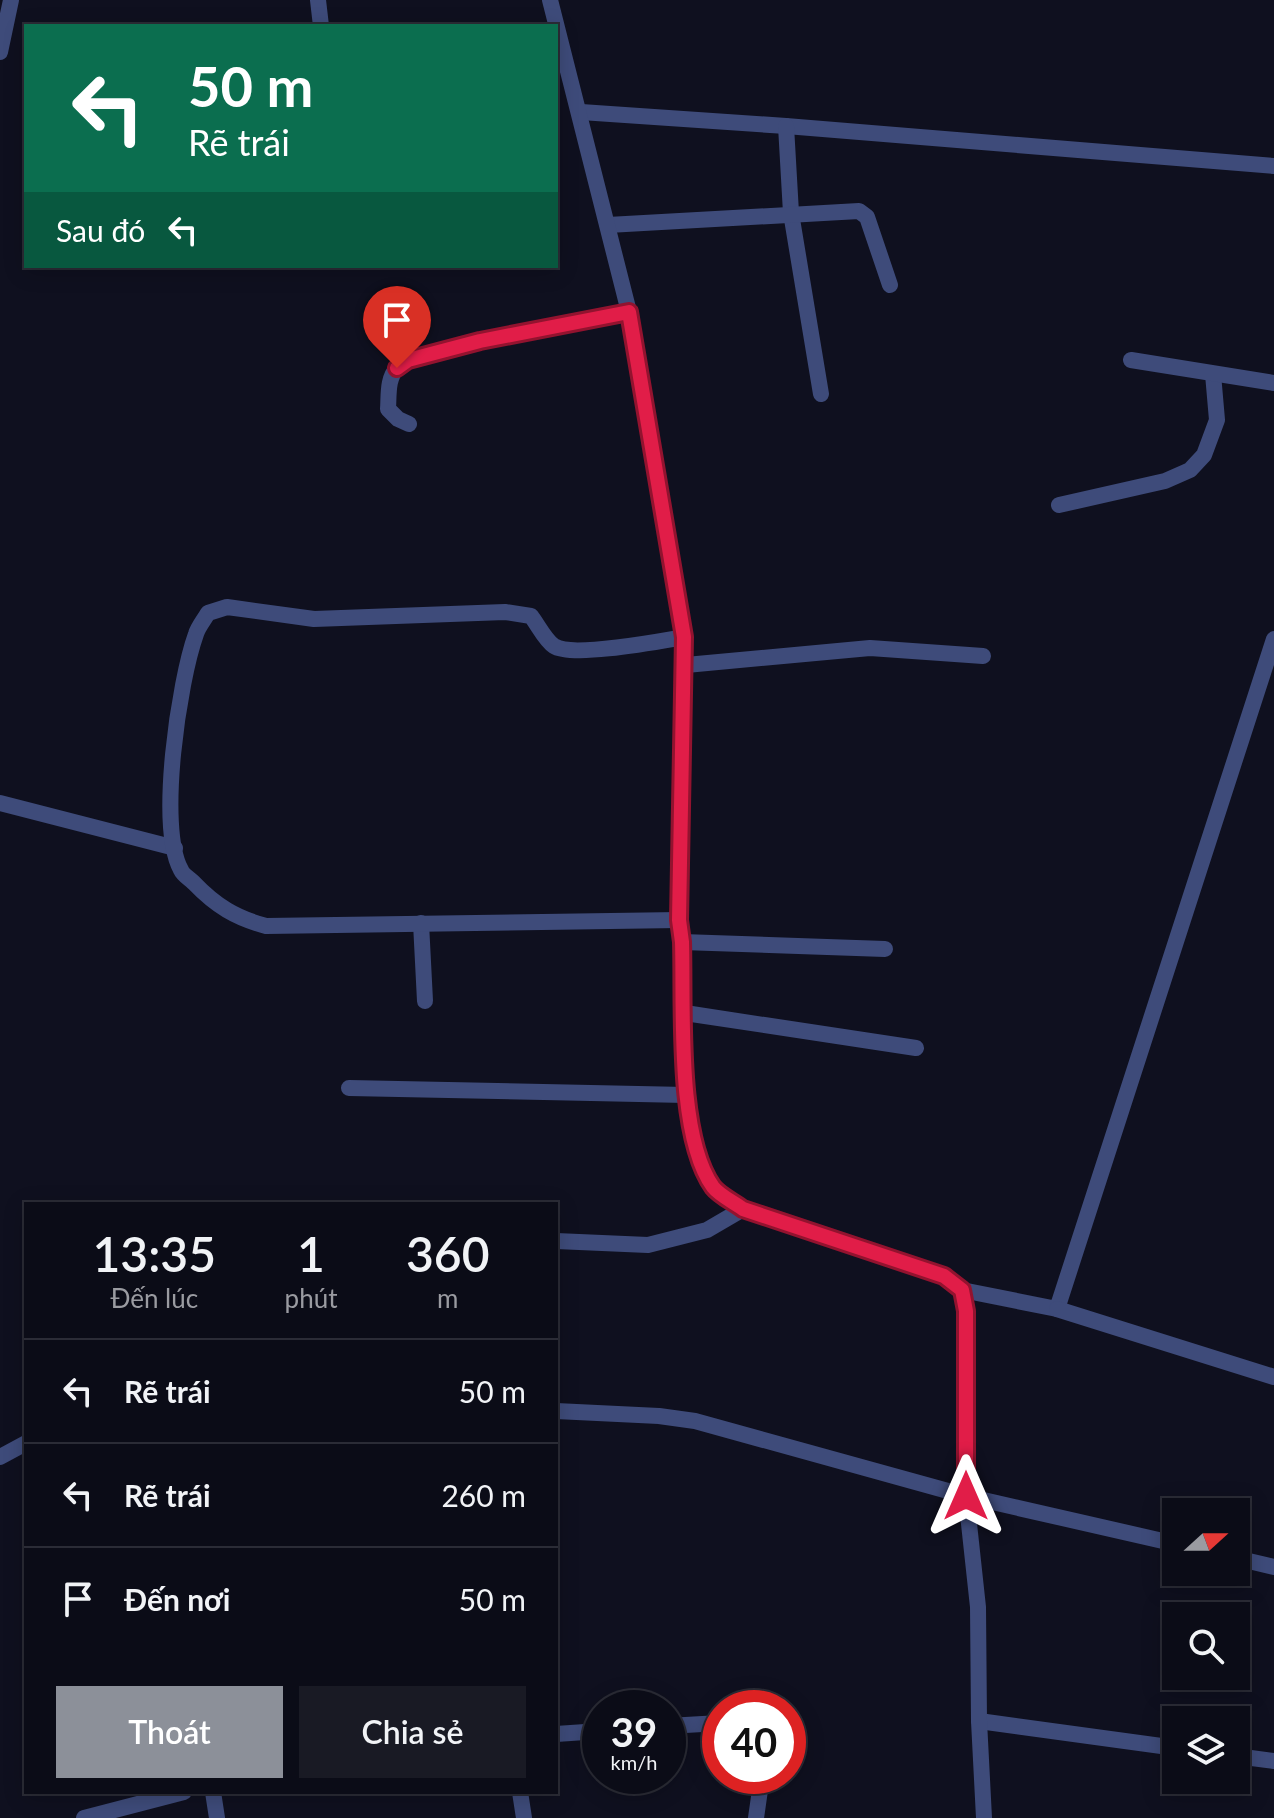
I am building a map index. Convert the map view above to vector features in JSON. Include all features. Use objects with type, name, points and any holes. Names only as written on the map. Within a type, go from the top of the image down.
[{"type":"street","points":[[0,52],[11,0]]},
{"type":"street","points":[[318,0],[321,24]]},
{"type":"street","points":[[550,0],[557,24]]},
{"type":"street","points":[[558,29],[629,312],[684,637],[686,665],[679,920],[686,1095],[699,1160],[714,1189],[743,1209],[944,1276],[962,1290],[1057,1309],[1274,1377]]},
{"type":"street","points":[[581,112],[1274,166]]},
{"type":"street","points":[[786,126],[791,213],[821,394]]},
{"type":"street","points":[[608,225],[859,211],[867,217],[890,285]]},
{"type":"street","points":[[409,424],[388,409],[389,382],[397,368],[408,360],[480,341],[629,312]]},
{"type":"street","points":[[1131,360],[1274,383]]},
{"type":"street","points":[[1059,505],[1165,481],[1190,470],[1204,455],[1217,420],[1213,374]]},
{"type":"street","points":[[679,920],[266,926],[239,919],[213,903],[181,870],[170,827],[169,789],[181,701],[196,633],[208,613],[227,607],[314,619],[505,612],[531,616],[554,646],[566,650],[614,648],[684,637]]},
{"type":"street","points":[[1057,1309],[1274,639]]},
{"type":"street","points":[[686,665],[870,648],[983,656]]},
{"type":"street","points":[[0,803],[175,848]]},
{"type":"street","points":[[421,923],[425,1001]]},
{"type":"street","points":[[682,942],[885,949]]},
{"type":"street","points":[[685,1013],[916,1048]]},
{"type":"street","points":[[349,1088],[686,1095]]},
{"type":"street","points":[[558,1241],[648,1245],[707,1230],[743,1209]]},
{"type":"street","points":[[962,1290],[966,1311],[966,1496],[978,1607],[984,1818]]},
{"type":"street","points":[[558,1411],[695,1421],[966,1496],[1162,1541]]},
{"type":"street","points":[[0,1457],[24,1444]]},
{"type":"street","points":[[1250,1561],[1274,1567]]},
{"type":"street","points":[[979,1721],[1162,1746]]},
{"type":"street","points":[[558,1734],[582,1732]]},
{"type":"street","points":[[1250,1758],[1274,1761]]},
{"type":"street","points":[[84,1818],[176,1794]]},
{"type":"street","points":[[213,1794],[217,1818]]},
{"type":"street","points":[[520,1794],[524,1818]]},
{"type":"street","points":[[756,1818],[759,1794]]},
{"type":"route","points":[[397,368],[408,360],[480,341],[629,312],[684,637],[686,665],[679,920],[686,1095],[699,1160],[714,1189],[743,1209],[944,1276],[962,1290],[966,1311],[966,1496]]}]
